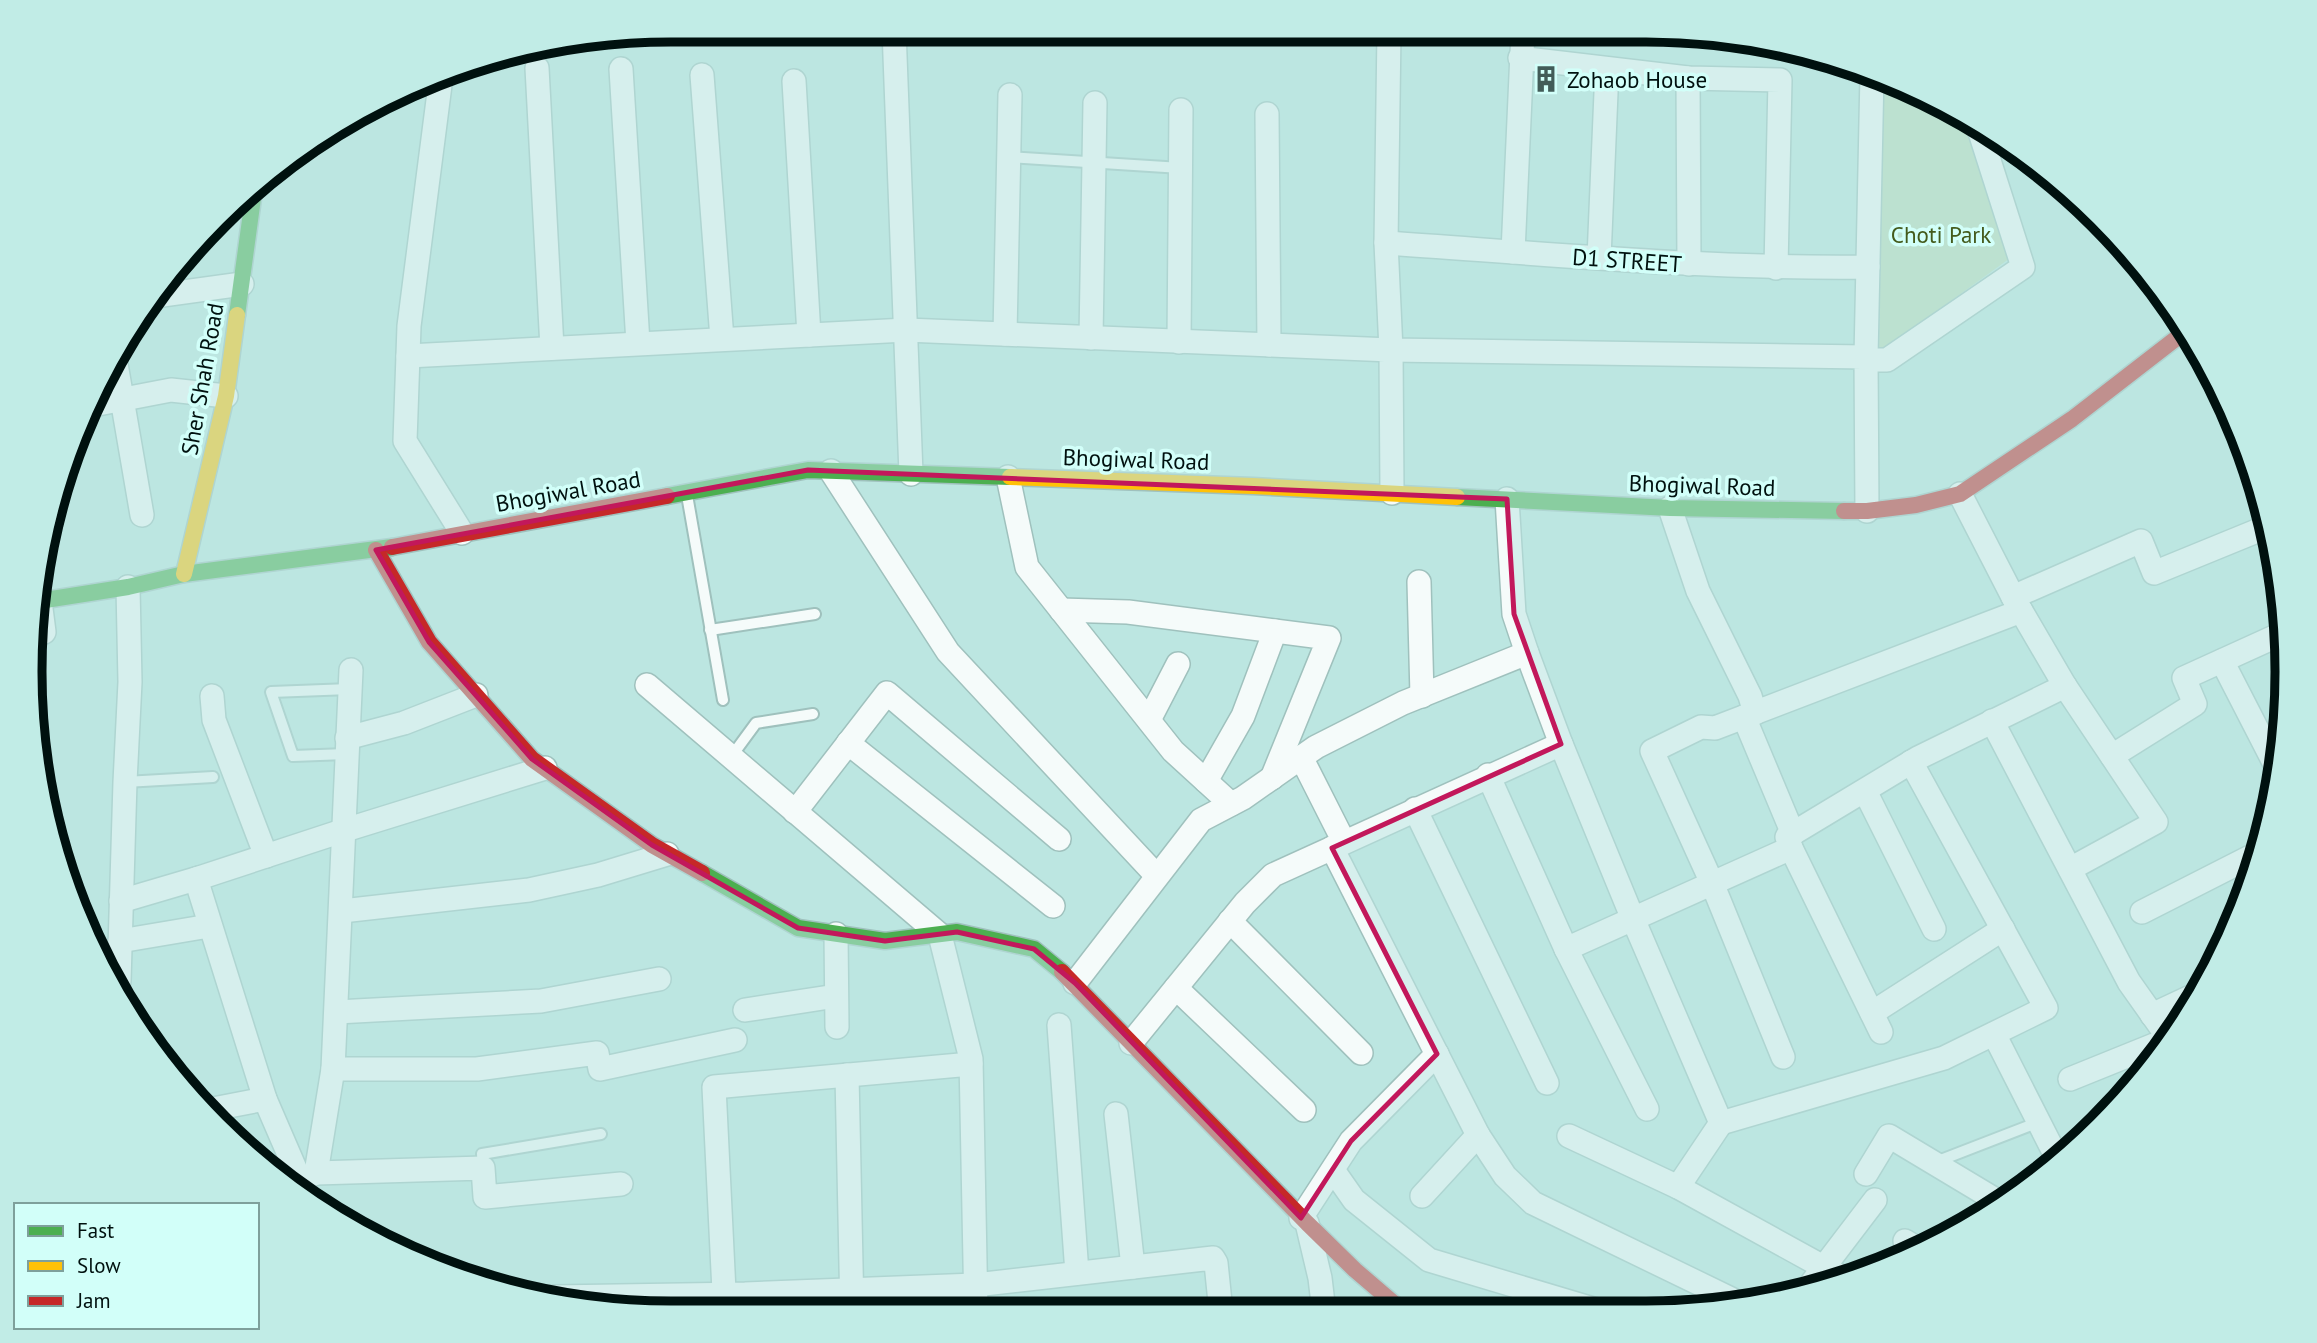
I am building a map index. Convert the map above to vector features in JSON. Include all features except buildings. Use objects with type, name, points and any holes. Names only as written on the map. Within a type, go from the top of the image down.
[{"type":"main road","name":"Sher Shah Road","points":[[184,574],[226,396],[253,201]]},
{"type":"main road","name":"Bhogiwal Road","points":[[46,600],[128,587],[184,574],[376,550],[808,470],[1392,493],[1670,508],[1867,511],[1916,505],[1960,494],[2072,419],[2178,337]]},
{"type":"main road","points":[[376,550],[429,642],[532,759],[652,845],[798,928],[885,941],[957,932],[1034,948],[1076,983],[1304,1220],[1391,1301]]},
{"type":"street","points":[[894,42],[911,474]]},
{"type":"street","points":[[1389,42],[1386,243],[1391,350],[1392,493]]},
{"type":"street","points":[[1513,252],[1522,42]]},
{"type":"street","points":[[1520,58],[1688,78],[1780,80],[1776,268]]},
{"type":"street","points":[[537,68],[552,348]]},
{"type":"street","points":[[621,69],[638,343]]},
{"type":"street","points":[[1599,258],[1607,69]]},
{"type":"street","points":[[702,75],[722,339]]},
{"type":"street","points":[[1688,78],[1689,264]]},
{"type":"street","points":[[793,81],[809,335]]},
{"type":"street","points":[[1867,511],[1866,359],[1872,84]]},
{"type":"street","points":[[440,87],[408,326],[405,441],[462,533]]},
{"type":"street","points":[[1005,334],[1010,95]]},
{"type":"street","points":[[1091,338],[1095,103]]},
{"type":"street","points":[[1179,342],[1181,110]]},
{"type":"street","points":[[1267,114],[1269,345]]},
{"type":"street","points":[[408,356],[906,330],[1391,350],[1887,360],[2024,267],[1983,140]]},
{"type":"street","name":"D1 STREET","points":[[1386,243],[1689,264],[1776,268],[1868,267]]},
{"type":"street","points":[[168,294],[242,284]]},
{"type":"street","points":[[118,373],[142,515]]},
{"type":"street","points":[[102,403],[171,390],[226,396]]},
{"type":"street","points":[[831,471],[947,652],[1156,875]]},
{"type":"street","points":[[1007,477],[1027,567],[1173,751],[1231,804]]},
{"type":"street","points":[[1960,494],[2017,604],[2065,686],[2156,822],[2070,869]]},
{"type":"street","points":[[1507,499],[1514,614],[1527,653],[1561,744],[1633,919],[1721,1123]]},
{"type":"street","points":[[1670,508],[1698,591],[1750,696],[1750,715],[1792,841],[1877,1023],[2003,929]]},
{"type":"street","points":[[1783,1057],[1712,883],[1652,751],[1701,727],[1715,728],[1750,715],[2017,604],[2141,541],[2154,573],[2259,530]]},
{"type":"street","points":[[1419,582],[1422,695]]},
{"type":"street","points":[[119,973],[130,682],[128,587]]},
{"type":"street","points":[[1061,610],[1128,612],[1329,638],[1272,778]]},
{"type":"street","points":[[43,627],[44,632]]},
{"type":"street","points":[[1206,781],[1243,716],[1275,631]]},
{"type":"street","points":[[2112,756],[2195,704],[2184,678],[2274,637]]},
{"type":"street","points":[[1076,983],[1200,820],[1231,804],[1316,747],[1422,695],[1527,653]]},
{"type":"street","points":[[2222,661],[2272,737]]},
{"type":"street","points":[[1149,720],[1178,664]]},
{"type":"street","points":[[306,1182],[333,1069],[342,911],[342,831],[350,679]]},
{"type":"street","points":[[647,685],[940,934],[971,1065],[976,1301]]},
{"type":"street","points":[[1566,949],[1712,883],[1792,841],[1911,762],[2065,686]]},
{"type":"street","points":[[795,812],[887,692],[1059,839]]},
{"type":"street","points":[[346,746],[476,695]]},
{"type":"street","points":[[212,696],[214,720],[266,856]]},
{"type":"street","points":[[1993,721],[2129,982],[2163,1030]]},
{"type":"street","points":[[848,743],[1053,906]]},
{"type":"street","points":[[1131,1043],[1230,921],[1273,876],[1488,775],[1561,744]]},
{"type":"street","points":[[1301,757],[1338,845],[1437,1054],[1478,1135],[1506,1176],[1533,1203],[1725,1296]]},
{"type":"street","points":[[1678,1187],[1721,1123],[1944,1058],[2046,1008],[1911,762]]},
{"type":"street","points":[[121,901],[545,768]]},
{"type":"street","points":[[1488,775],[1566,949],[1647,1110]]},
{"type":"street","points":[[1864,791],[1934,929]]},
{"type":"street","points":[[1415,809],[1547,1083]]},
{"type":"street","points":[[342,911],[529,890],[598,875],[667,854]]},
{"type":"street","points":[[2142,912],[2247,859]]},
{"type":"street","points":[[199,878],[196,879],[209,926],[265,1100],[306,1182]]},
{"type":"street","points":[[1230,921],[1361,1053]]},
{"type":"street","points":[[120,941],[209,926]]},
{"type":"street","points":[[836,934],[837,1027]]},
{"type":"street","points":[[337,1012],[541,1001],[659,979]]},
{"type":"street","points":[[1176,988],[1304,1110]]},
{"type":"street","points":[[745,1010],[836,996]]},
{"type":"street","points":[[2152,1015],[2181,1001]]},
{"type":"street","points":[[1059,1025],[1077,1273]]},
{"type":"street","points":[[1994,1034],[2054,1151]]},
{"type":"street","points":[[333,1069],[477,1069],[597,1053],[600,1069],[735,1040]]},
{"type":"street","points":[[2070,1079],[2151,1046]]},
{"type":"street","points":[[1323,1301],[1320,1278],[1304,1220],[1351,1141],[1437,1054]]},
{"type":"street","points":[[725,1301],[714,1087],[971,1065]]},
{"type":"street","points":[[847,1076],[851,1301],[1213,1258],[1216,1263],[1220,1301]]},
{"type":"street","points":[[218,1108],[265,1100]]},
{"type":"street","points":[[1116,1114],[1133,1267]]},
{"type":"street","points":[[1422,1196],[1478,1135]]},
{"type":"street","points":[[1569,1136],[1678,1187],[1833,1272]]},
{"type":"street","points":[[1866,1174],[1889,1136],[1991,1197]]},
{"type":"street","points":[[306,1182],[483,1167],[485,1197],[621,1184]]},
{"type":"street","points":[[1333,1170],[1354,1200],[1429,1260],[1527,1301]]},
{"type":"street","points":[[1815,1278],[1875,1200]]},
{"type":"lane","points":[[1009,157],[1181,168]]},
{"type":"lane","points":[[686,492],[723,699]]},
{"type":"lane","points":[[710,630],[815,614]]},
{"type":"lane","points":[[346,746],[293,756],[271,692],[350,679]]},
{"type":"lane","points":[[731,757],[756,723],[813,714]]},
{"type":"lane","points":[[125,782],[214,777]]},
{"type":"lane","points":[[1933,1163],[2039,1122]]},
{"type":"lane","points":[[483,1167],[482,1154],[601,1134]]},
{"type":"highlighted area","points":[[808,470],[1507,499],[1514,614],[1561,744],[1332,848],[1437,1054],[1351,1141],[1301,1218],[1075,983],[1034,949],[957,932],[885,941],[798,928],[652,845],[532,759],[429,642],[376,550]]},
{"type":"green space","name":"Choti Park","points":[[1883,89],[1970,132],[2013,256],[1879,353]]},
{"type":"traffic: fast","points":[[237,315],[253,201]]},
{"type":"traffic: fast","points":[[667,496],[808,470],[1010,477]]},
{"type":"traffic: fast","points":[[1457,497],[1670,508],[1844,511]]},
{"type":"traffic: fast","points":[[46,600],[128,587],[184,574],[392,547]]},
{"type":"traffic: fast","points":[[702,873],[798,928],[885,941],[957,932],[1034,949],[1062,972]]},
{"type":"traffic: slow","points":[[184,574],[226,396],[237,315]]},
{"type":"traffic: slow","points":[[1010,477],[1457,497]]},
{"type":"traffic: jam","points":[[1844,511],[1916,505],[1960,494],[2072,419],[2178,337]]},
{"type":"traffic: jam","points":[[392,547],[667,496]]},
{"type":"traffic: jam","points":[[376,550],[429,642],[532,759],[652,845],[702,873]]},
{"type":"traffic: jam","points":[[1062,972],[1307,1223],[1391,1301]]},
{"type":"place","name":"Zohaob House","points":[[1546,79]]}]
